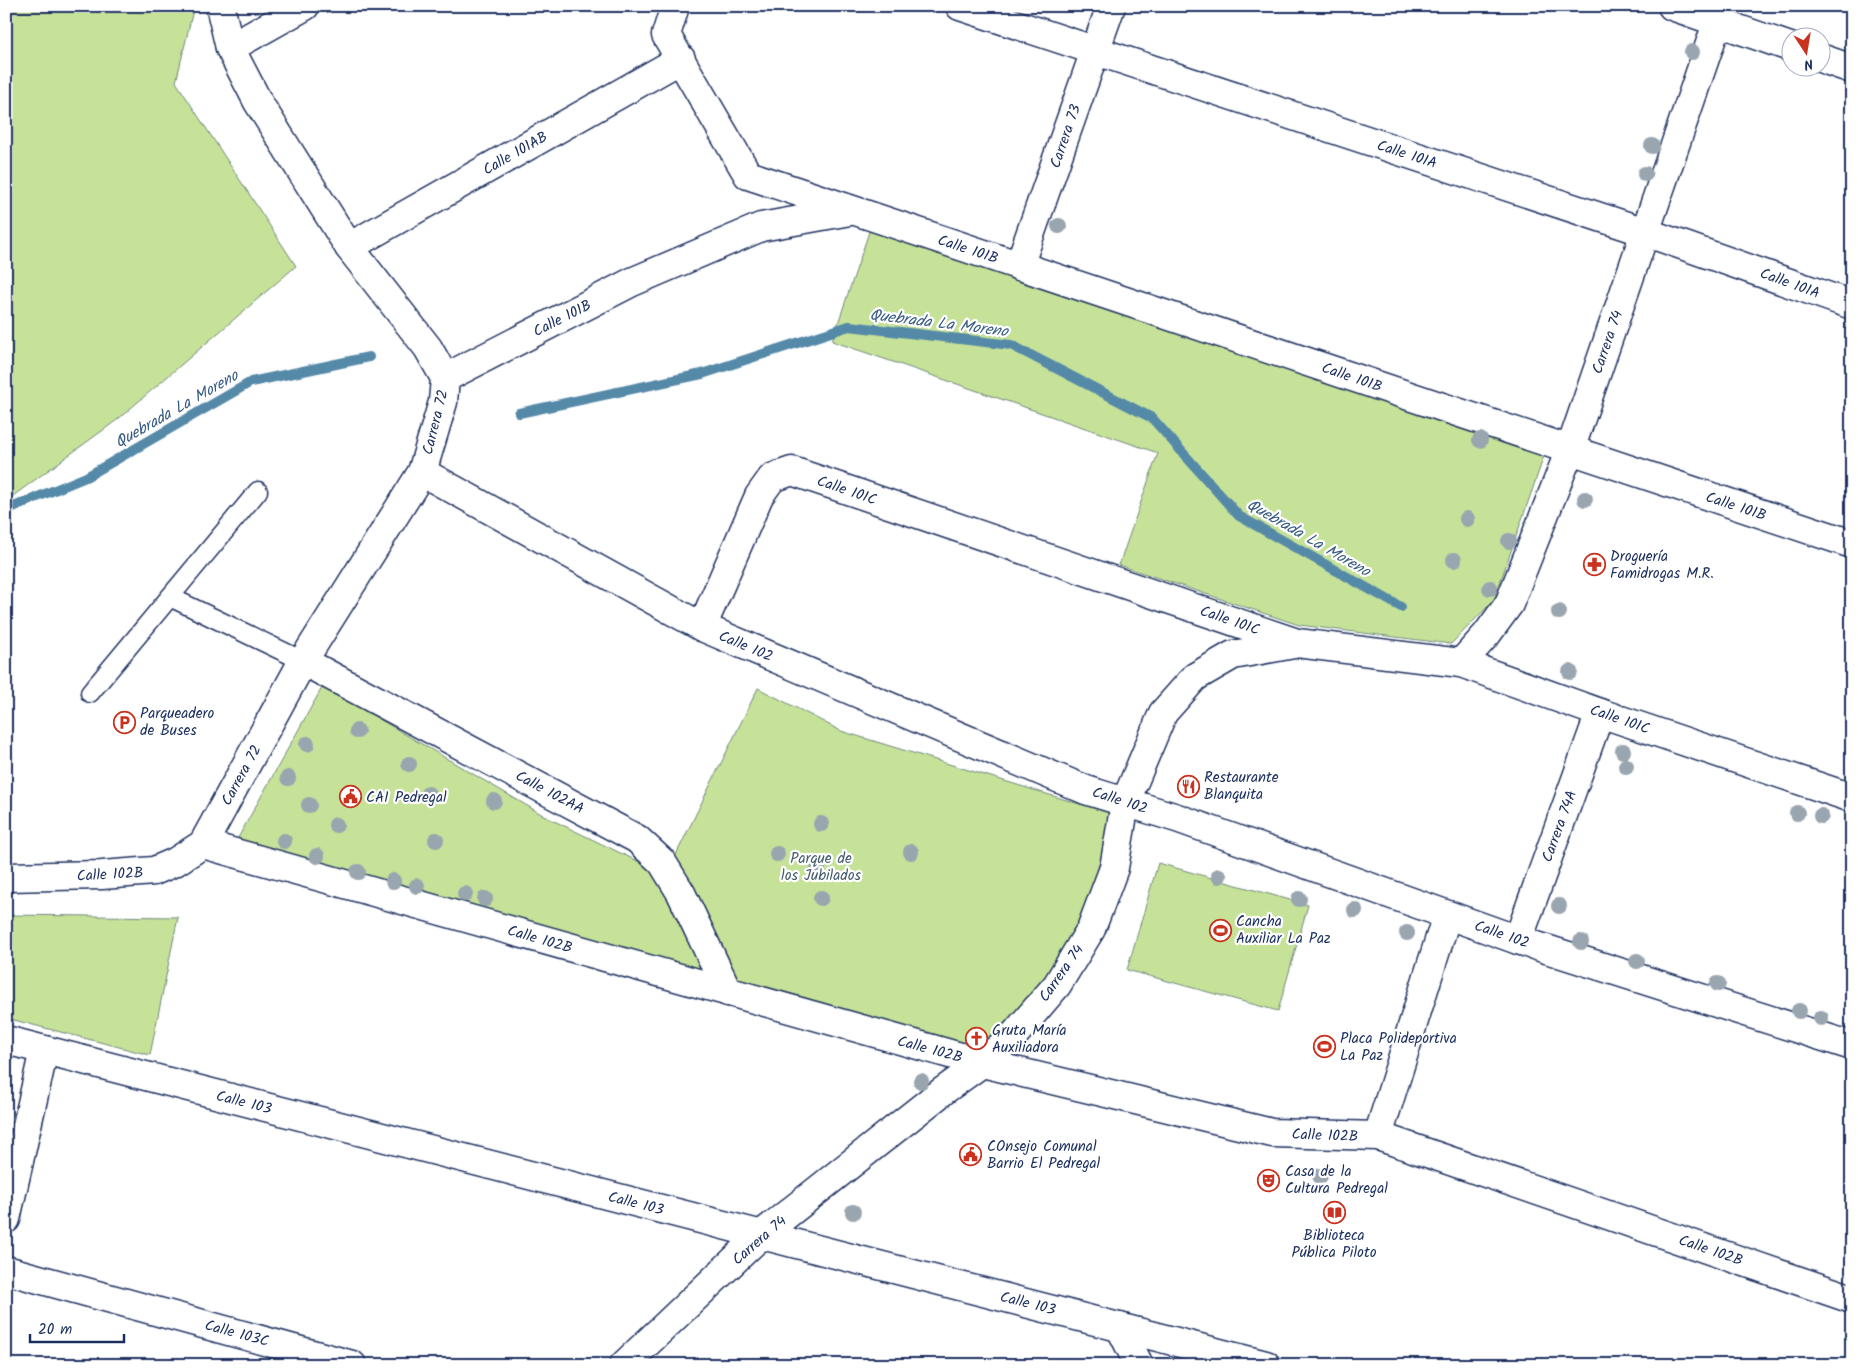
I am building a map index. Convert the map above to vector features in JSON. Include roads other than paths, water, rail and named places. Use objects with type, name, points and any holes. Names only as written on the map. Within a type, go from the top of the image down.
[{"type":"street","name":"Carrera 72","points":[[203,844],[303,661],[422,472],[443,402],[445,378],[428,348],[349,247],[258,102],[230,48],[220,6]]},
{"type":"street","points":[[230,48],[305,6]]},
{"type":"street","points":[[674,6],[666,35],[681,59]]},
{"type":"street","name":"Calle 101A","points":[[960,6],[1645,232],[1852,305]]},
{"type":"street","name":"Carrera 73","points":[[1019,266],[1111,6]]},
{"type":"street","points":[[1672,6],[1720,14],[1780,42]]},
{"type":"street","name":"Carrera 74","points":[[1461,662],[1487,634],[1509,604],[1570,450],[1720,14]]},
{"type":"street","name":"Calle 101B","points":[[681,59],[748,175],[1852,544]]},
{"type":"street","name":"Calle 101AB","points":[[349,247],[681,59]]},
{"type":"street","points":[[1830,61],[1852,69]]},
{"type":"street","name":"Calle 101B","points":[[445,378],[632,282],[761,227],[853,210]]},
{"type":"street","name":"Calle 101C","points":[[702,627],[759,496],[772,478],[792,471],[1296,643],[1461,662],[1600,712],[1852,798]]},
{"type":"street","name":"Calle 102","points":[[422,472],[702,627],[1086,790],[1187,821],[1518,940],[1852,1046]]},
{"type":"street","name":"Carrera 74","points":[[624,1365],[761,1235],[982,1062],[1014,1034],[1058,985],[1091,929],[1114,868],[1125,803],[1162,713],[1195,677],[1233,655],[1296,643]]},
{"type":"street","name":"Calle 102AA","points":[[303,661],[638,839],[662,862],[681,893],[728,992]]},
{"type":"street","name":"Carrera 74A","points":[[1518,940],[1600,712]]},
{"type":"street","name":"Calle 102B","points":[[6,877],[102,875],[154,871],[175,862],[203,844],[982,1062],[1272,1133],[1378,1136],[1852,1298]]},
{"type":"street","points":[[1378,1136],[1447,915]]},
{"type":"street","name":"Calle 103","points":[[6,1040],[1266,1365]]},
{"type":"street","points":[[6,1219],[44,1050]]},
{"type":"street","name":"Calle 103C","points":[[6,1270],[352,1365]]},
{"type":"street","points":[[1120,1327],[1139,1365]]},
{"type":"lane","points":[[90,693],[258,491]]},
{"type":"lane","points":[[170,597],[303,661]]},
{"type":"waterway","name":"Quebrada La Moreno","points":[[519,413],[702,374],[849,326],[1011,345],[1152,418],[1239,516],[1401,607]]},
{"type":"waterway","name":"Quebrada La Moreno","points":[[6,510],[86,477],[251,382],[369,357]]},
{"type":"place","name":"Droguería Famidrogas M.R.","points":[[1594,565]]},
{"type":"place","name":"Parqueadero de Buses","points":[[124,722]]},
{"type":"place","name":"Restaurante Blanquita","points":[[1188,786]]},
{"type":"place","name":"CAI Pedregal","points":[[350,797]]},
{"type":"place","name":"Cancha Auxiliar La Paz","points":[[1220,930]]},
{"type":"place","name":"Gruta María Auxiliadora","points":[[976,1039]]},
{"type":"place","name":"Placa Polideportiva La Paz","points":[[1324,1047]]},
{"type":"place","name":"COnsejo Comunal Barrio El Pedregal","points":[[971,1155]]},
{"type":"place","name":"Casa de la Cultura Pedregal","points":[[1269,1180]]},
{"type":"place","name":"Biblioteca Pública Piloto","points":[[1334,1212]]},
{"type":"park label","name":"Parque de los Jubilados","points":[[821,866]]}]
